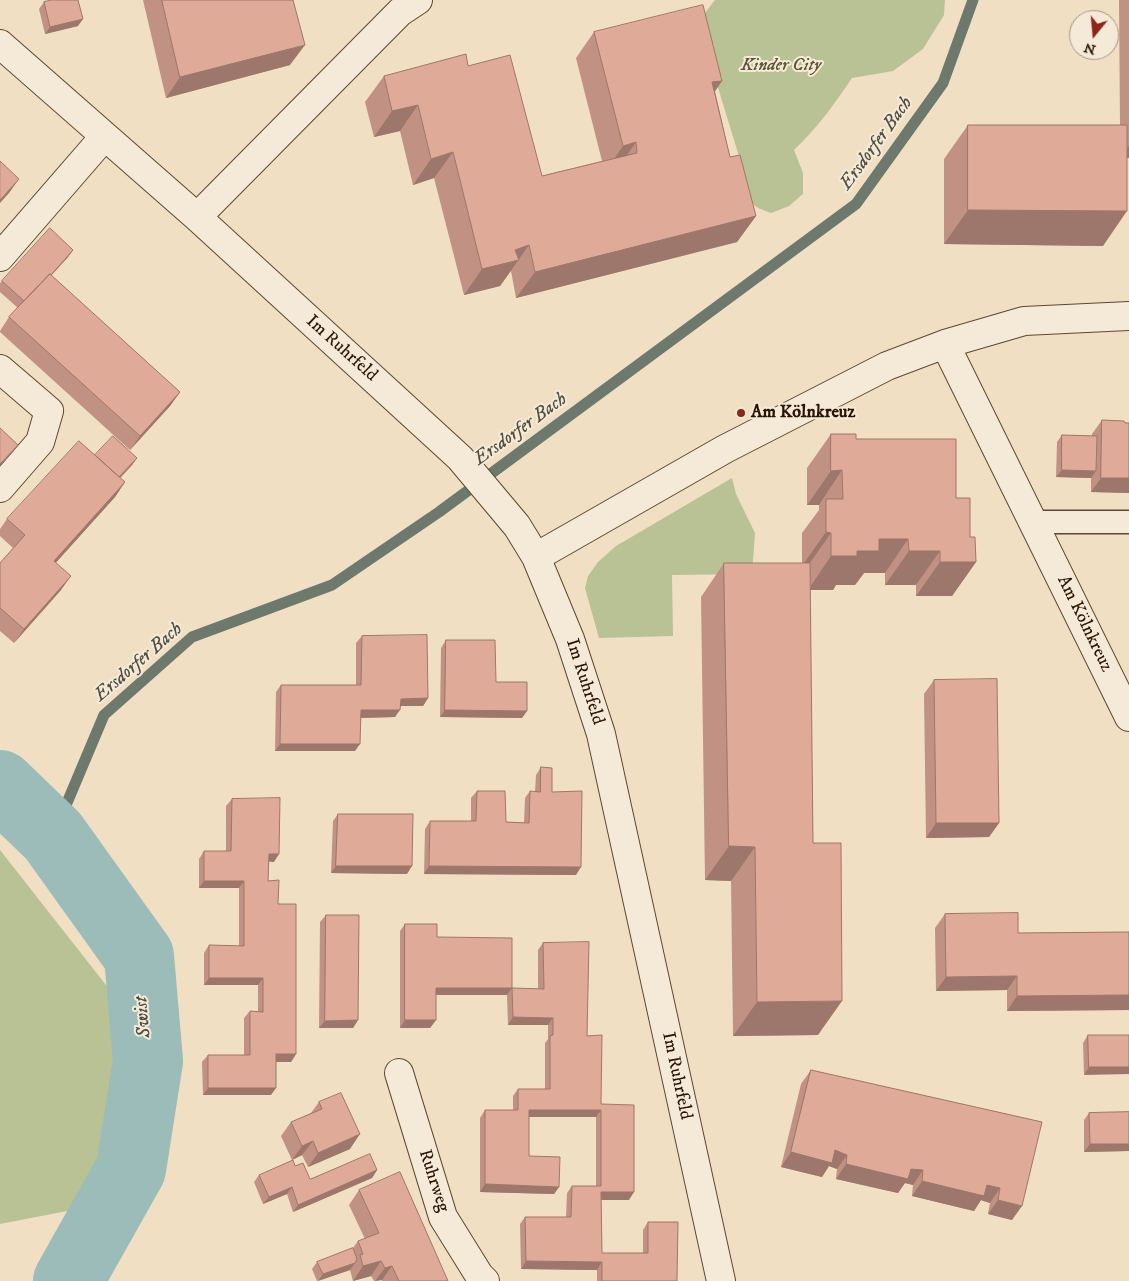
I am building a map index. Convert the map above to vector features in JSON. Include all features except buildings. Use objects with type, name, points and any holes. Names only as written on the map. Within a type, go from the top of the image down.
[{"type":"street","points":[[197,217],[400,12],[418,0]]},
{"type":"street","name":"Im Ruhrfeld","points":[[0,44],[197,217],[460,458],[517,526],[536,557],[570,639],[601,734],[721,1281]]},
{"type":"street","points":[[0,257],[104,137]]},
{"type":"street","points":[[536,557],[755,433],[887,366],[945,344],[1024,321],[1129,316]]},
{"type":"street","name":"Am Kölnkreuz","points":[[945,344],[1129,717]]},
{"type":"street","points":[[0,369],[49,411],[40,442],[0,488]]},
{"type":"street","name":"Ruhrweg","points":[[399,1072],[443,1217],[479,1275],[485,1281]]},
{"type":"lane","points":[[1034,522],[1129,522]]},
{"type":"green space","name":"Kinder City","points":[[715,0],[945,0],[944,15],[923,49],[893,71],[852,78],[825,116],[794,150],[803,173],[803,194],[789,206],[771,213],[757,207],[748,196],[745,176],[698,22]]},
{"type":"green space","points":[[732,478],[736,494],[755,533],[752,574],[672,575],[673,636],[599,638],[585,588],[588,576],[598,562],[616,546]]},
{"type":"green space","points":[[0,850],[124,1008],[93,1206],[0,1224]]},
{"type":"waterway","name":"Ersdorfer Bach","points":[[53,836],[104,715],[192,637],[332,585],[439,512],[856,204],[943,83],[973,0]]},
{"type":"waterway","name":"Swist","points":[[0,785],[53,836],[139,956],[148,1061],[131,1169],[68,1281]]},
{"type":"place","name":"Am Kölnkreuz","points":[[741,413]]}]
